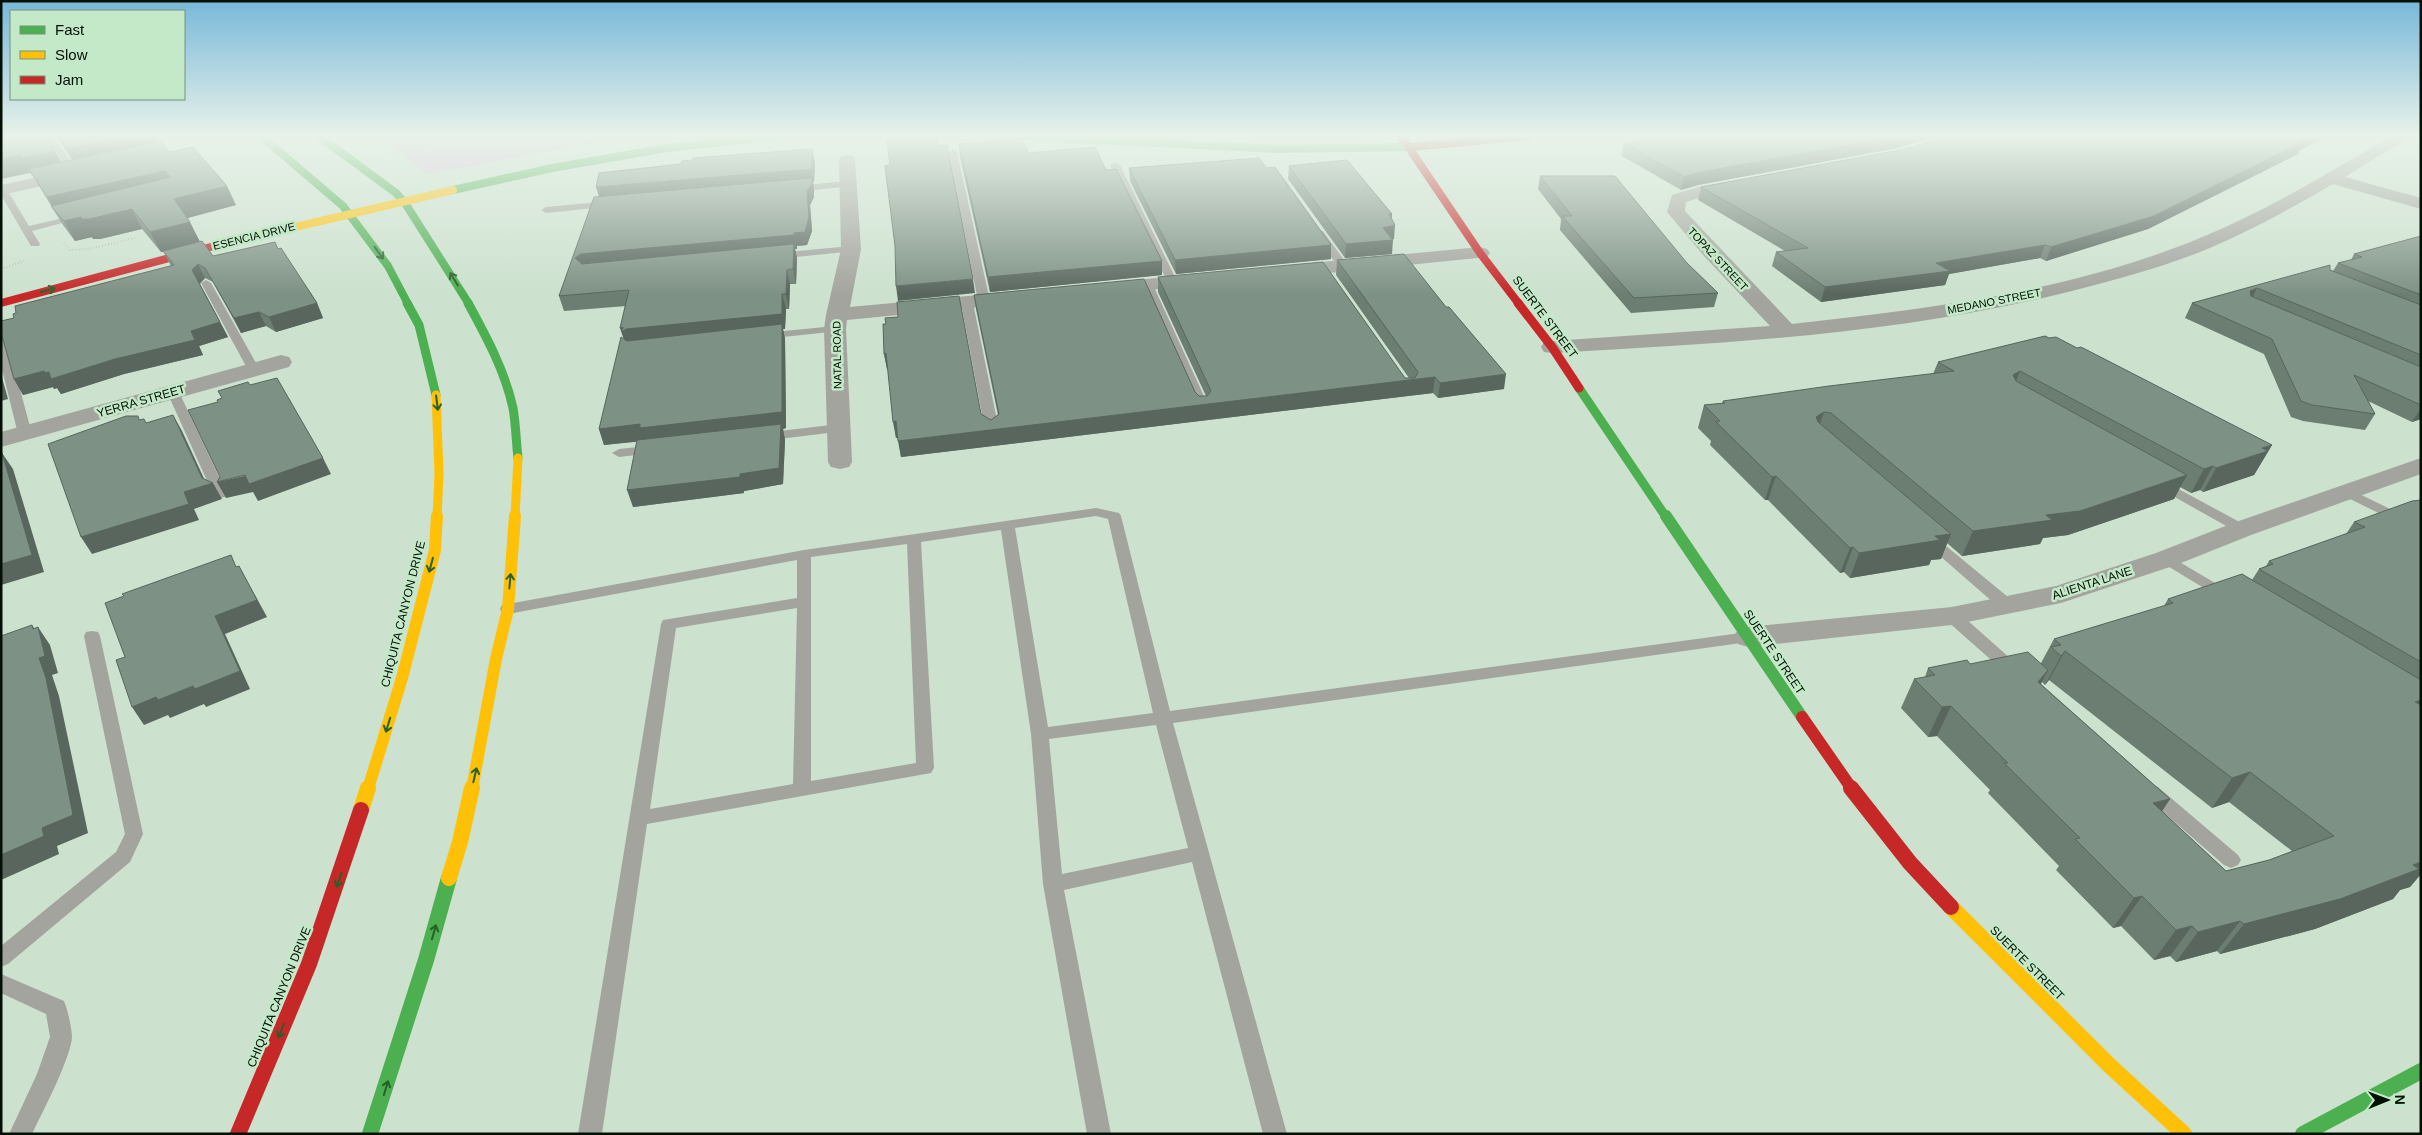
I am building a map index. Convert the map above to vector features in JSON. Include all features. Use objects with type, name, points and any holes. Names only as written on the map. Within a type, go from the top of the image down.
[{"type":"street","name":"CHIQUITA CANYON DRIVE","points":[[238,1134],[309,964],[348,853],[402,678],[434,550],[439,474],[437,400],[419,325],[388,266],[346,210],[322,189]]},
{"type":"street","points":[[370,1134],[423,969],[460,842],[508,609],[519,468],[512,406],[496,357],[479,321],[405,203],[391,189]]},
{"type":"street","name":"ESENCIA DRIVE","points":[[1,303],[346,210],[413,189]]},
{"type":"street","name":"ESENCIA DRIVE","points":[[1,291],[346,210],[405,203],[467,189]]},
{"type":"street","name":"NATAL ROAD","points":[[840,462],[835,322],[851,249],[848,189]]},
{"type":"street","name":"SUERTE STREET","points":[[1436,189],[1480,254],[1552,347],[1846,782],[1919,875],[2109,1065],[2184,1134]]},
{"type":"street","name":"TOPAZ STREET","points":[[1715,189],[1698,192],[1678,199],[1676,212],[1787,331]]},
{"type":"street","name":"MEDANO STREET","points":[[1552,347],[1787,331],[1907,317],[2008,299],[2157,261],[2233,230],[2310,189]]},
{"type":"street","points":[[2368,189],[2421,204]]},
{"type":"street","points":[[1267,273],[1332,270],[1480,254]]},
{"type":"street","points":[[1087,291],[1210,279]]},
{"type":"street","points":[[835,322],[975,302],[1031,297]]},
{"type":"street","name":"YERRA STREET","points":[[1,440],[281,362]]},
{"type":"street","name":"ALIENTA LANE","points":[[1748,637],[1952,616],[2061,594],[2166,559],[2242,529],[2421,465]]},
{"type":"street","points":[[2303,1134],[2421,1071]]},
{"type":"lane","points":[[780,190],[792,189]]},
{"type":"lane","points":[[958,189],[992,430]]},
{"type":"lane","points":[[1127,189],[1173,283]]},
{"type":"lane","points":[[2,190],[35,244]]},
{"type":"lane","points":[[546,210],[624,203]]},
{"type":"lane","points":[[27,229],[89,214]]},
{"type":"lane","points":[[1311,221],[1332,270]]},
{"type":"lane","points":[[763,257],[851,249]]},
{"type":"lane","points":[[206,283],[254,370]]},
{"type":"lane","points":[[1148,285],[1203,407]]},
{"type":"lane","points":[[748,338],[835,322]]},
{"type":"lane","points":[[1,341],[25,434]]},
{"type":"lane","points":[[173,392],[220,494]]},
{"type":"lane","points":[[753,438],[839,428]]},
{"type":"lane","points":[[619,453],[667,447]]},
{"type":"lane","points":[[2148,476],[2242,529]]},
{"type":"lane","points":[[2347,492],[2421,530]]},
{"type":"lane","points":[[508,609],[804,554],[1096,512],[1114,516],[1163,718],[1275,1134]]},
{"type":"lane","points":[[1008,525],[1040,734],[1053,884],[1099,1134]]},
{"type":"lane","points":[[1920,530],[2008,606]]},
{"type":"lane","points":[[639,818],[925,768],[914,538]]},
{"type":"lane","points":[[802,790],[804,554]]},
{"type":"lane","points":[[2166,559],[2242,606]]},
{"type":"lane","points":[[590,1134],[669,624],[805,602]]},
{"type":"lane","points":[[1952,616],[2026,682]]},
{"type":"lane","points":[[1,958],[123,857],[134,834],[92,636]]},
{"type":"lane","points":[[1040,734],[1748,637]]},
{"type":"lane","points":[[2143,784],[2231,860]]},
{"type":"lane","points":[[1053,884],[1199,853]]},
{"type":"lane","points":[[1,983],[56,1008],[61,1037],[48,1076],[20,1134]]},
{"type":"path","points":[[63,242],[70,250],[82,250],[143,236]]},
{"type":"path","points":[[1,269],[20,263],[26,258]]},
{"type":"building","points":[[42,189],[83,189],[47,197]]},
{"type":"building","points":[[121,189],[215,189],[174,199],[190,222],[150,232],[132,209],[89,219],[82,219],[81,217],[64,221],[51,206]]},
{"type":"building","points":[[686,189],[808,189],[809,217],[805,232],[794,233],[794,235],[581,254],[575,258],[582,264],[794,244],[793,269],[787,270],[786,294],[782,294],[782,314],[626,329],[622,332],[623,327],[620,328],[629,290],[559,296],[594,197]]},
{"type":"building","points":[[888,189],[956,189],[973,279],[896,286],[895,246]]},
{"type":"building","points":[[969,189],[1126,189],[1162,261],[988,277]]},
{"type":"building","points":[[1139,189],[1291,189],[1331,245],[1175,260]]},
{"type":"building","points":[[1306,189],[1371,189],[1392,214],[1389,214],[1395,225],[1383,228],[1393,240],[1346,244]]},
{"type":"building","points":[[1550,189],[1626,189],[1687,263],[1718,293],[1634,298],[1562,216],[1572,216]]},
{"type":"building","points":[[1704,189],[2208,189],[2154,216],[2051,247],[2045,245],[1936,263],[1950,271],[1825,287],[1776,252],[1808,248]]},
{"type":"building","points":[[2421,236],[2421,295],[2338,263],[2362,257],[2354,254]]},
{"type":"building","points":[[202,241],[213,256],[275,242],[278,249],[281,248],[317,303],[269,317],[259,312],[234,318],[205,268],[198,264],[192,270],[220,322],[191,331],[195,340],[115,359],[51,379],[49,372],[45,373],[44,371],[14,379],[1,332],[1,321],[14,318],[13,314],[16,313],[15,306],[174,265],[163,251]]},
{"type":"building","points":[[1404,254],[1446,307],[1449,307],[1506,374],[1440,383],[1435,377],[898,441],[896,421],[893,422],[886,353],[884,354],[883,324],[886,324],[885,318],[898,317],[897,302],[959,296],[981,414],[991,420],[999,414],[974,295],[1144,279],[1195,392],[1199,396],[1207,396],[1211,391],[1158,277],[1323,262],[1405,378],[1415,378],[1418,372],[1337,260]]},
{"type":"building","points":[[2330,265],[2330,270],[2421,305],[2421,355],[2257,288],[2250,291],[2251,296],[2421,367],[2421,405],[2354,375],[2375,414],[2312,405],[2301,401],[2272,339],[2192,303]]},
{"type":"building","points":[[782,324],[782,412],[640,428],[640,424],[599,429],[621,337],[627,341]]},
{"type":"building","points":[[2045,336],[2049,338],[2056,337],[2077,348],[2081,347],[2272,445],[2262,448],[2268,451],[2216,468],[2213,466],[2204,469],[2020,371],[2013,375],[2016,381],[2187,475],[2080,511],[2046,515],[2052,520],[1973,531],[1831,413],[1824,412],[1816,417],[1818,422],[1951,534],[1935,536],[1940,540],[1859,553],[1853,547],[1850,548],[1776,476],[1772,477],[1716,422],[1720,421],[1704,405],[1829,386],[1954,371],[1938,362]]},
{"type":"building","points":[[277,378],[323,458],[249,484],[245,475],[217,482],[220,477],[188,410],[218,402],[217,400],[222,398],[218,391],[248,382],[250,385]]},
{"type":"building","points":[[173,415],[202,478],[213,483],[184,492],[189,504],[81,537],[48,444],[126,416],[138,416],[139,420],[144,419],[146,423]]},
{"type":"building","points":[[781,424],[779,468],[740,474],[740,477],[627,490],[637,440]]},
{"type":"building","points":[[1,453],[32,555],[1,564]]},
{"type":"building","points":[[2421,500],[2421,662],[2259,569],[2273,564],[2269,561],[2365,527],[2354,522],[2412,501]]},
{"type":"building","points":[[231,555],[236,567],[239,566],[257,600],[215,616],[240,671],[195,689],[193,686],[158,700],[156,697],[132,707],[116,660],[125,657],[105,603],[124,596],[122,594]]},
{"type":"building","points":[[2242,574],[2421,680],[2421,700],[2415,702],[2421,705],[2421,862],[2413,865],[2419,869],[2340,899],[2244,924],[2240,921],[2198,932],[2192,926],[2176,930],[2142,896],[2134,898],[2075,839],[2080,838],[2004,763],[2008,763],[1951,706],[1942,707],[1914,679],[1935,675],[1928,668],[1967,660],[1970,664],[2028,652],[2048,670],[2038,682],[2170,799],[2153,803],[2226,871],[2269,860],[2334,836],[2250,772],[2232,778],[2065,651],[2061,656],[2051,647],[2061,645],[2054,639],[2173,603],[2168,599]]},
{"type":"building","points":[[32,625],[33,629],[38,627],[45,656],[39,658],[46,678],[73,815],[42,828],[44,836],[1,855],[1,636]]},
{"type":"traffic: fast","points":[[323,189],[343,206],[388,266],[419,325],[436,395]]},
{"type":"traffic: fast","points":[[391,189],[405,203],[451,275],[493,351],[504,377],[512,405],[518,458]]},
{"type":"traffic: fast","points":[[453,190],[458,189]]},
{"type":"traffic: fast","points":[[1579,388],[1802,717]]},
{"type":"traffic: fast","points":[[370,1134],[426,960],[449,878]]},
{"type":"traffic: fast","points":[[2303,1134],[2421,1071]]},
{"type":"traffic: slow","points":[[218,245],[453,190]]},
{"type":"traffic: slow","points":[[361,810],[402,678],[435,550],[439,474],[436,395]]},
{"type":"traffic: slow","points":[[449,878],[460,842],[482,743],[496,659],[508,609],[519,469],[518,458]]},
{"type":"traffic: slow","points":[[1951,907],[2109,1065],[2184,1134]]},
{"type":"traffic: jam","points":[[1437,189],[1480,253],[1552,347],[1579,388]]},
{"type":"traffic: jam","points":[[1,303],[218,245]]},
{"type":"traffic: jam","points":[[1802,717],[1872,816],[1910,863],[1951,907]]},
{"type":"traffic: jam","points":[[238,1134],[309,964],[361,810]]}]
